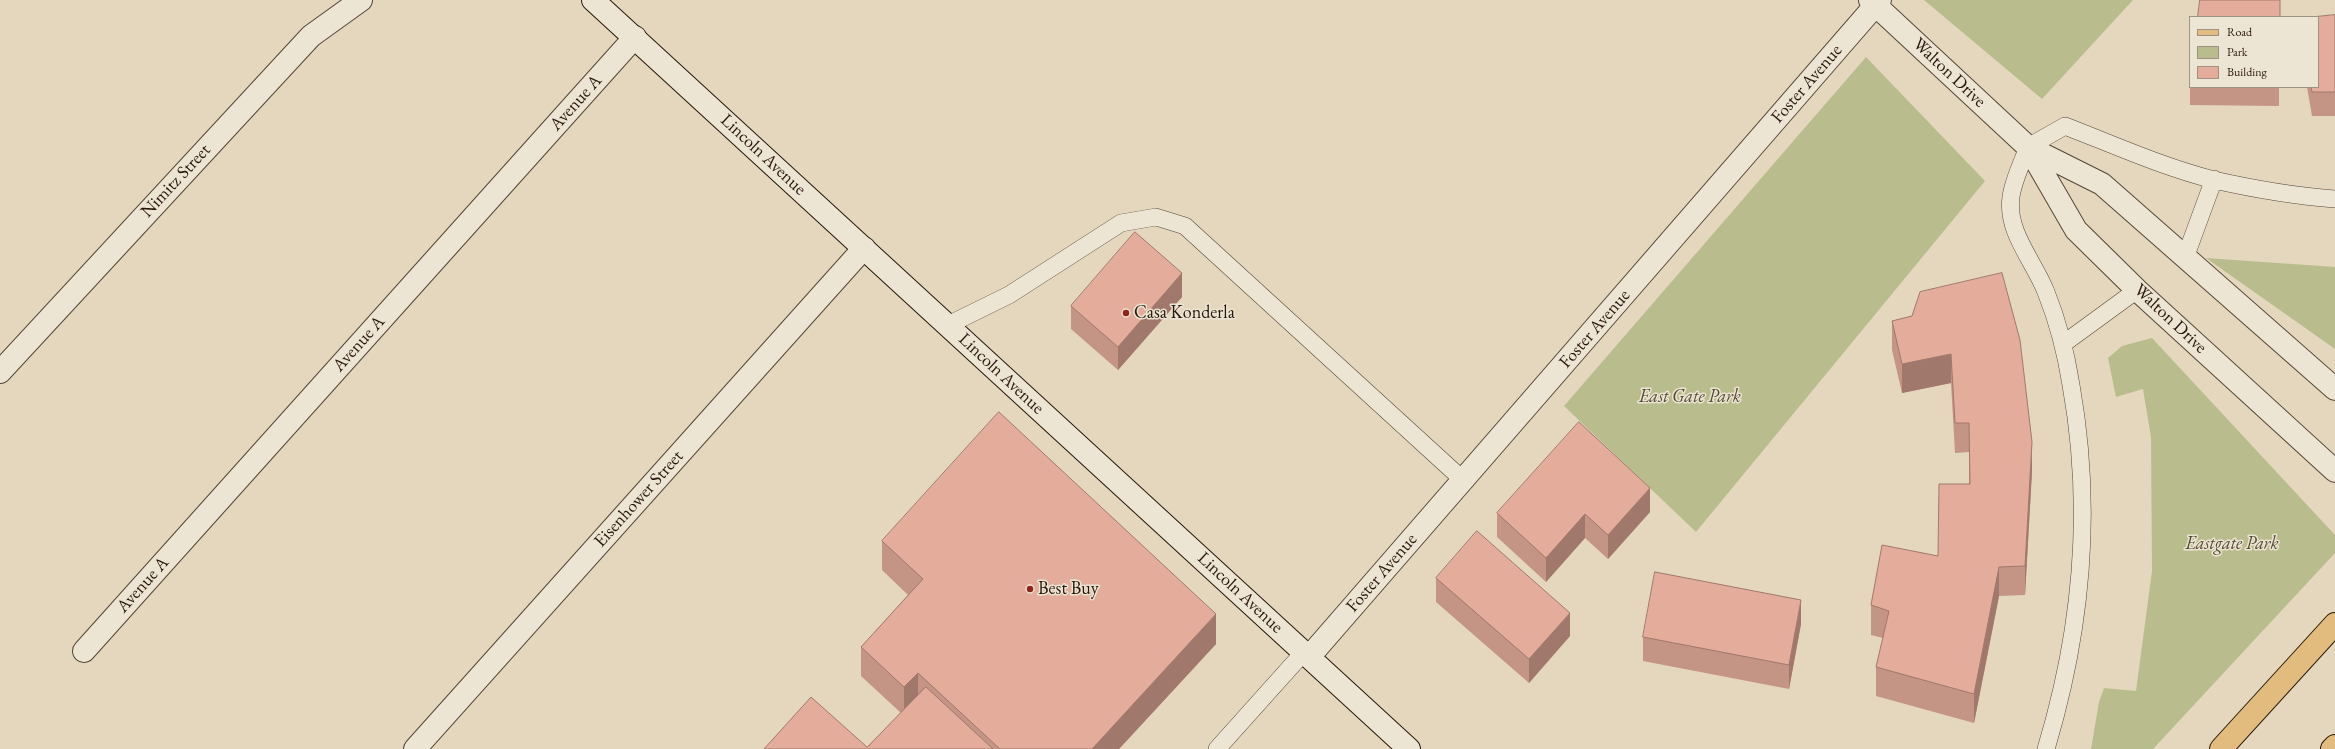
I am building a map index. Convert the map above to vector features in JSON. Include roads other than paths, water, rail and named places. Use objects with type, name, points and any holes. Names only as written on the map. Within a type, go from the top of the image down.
[{"type":"main road","points":[[2221,749],[2335,624]]},
{"type":"main road","points":[[2332,749],[2335,746]]},
{"type":"street","name":"Nimitz Street","points":[[0,372],[311,36],[361,0]]},
{"type":"street","name":"Lincoln Avenue","points":[[593,0],[1409,749]]},
{"type":"street","name":"Walton Drive","points":[[1876,2],[2028,147],[2076,230],[2138,290],[2335,471]]},
{"type":"street","name":"Foster Avenue","points":[[1306,655],[1463,480],[1876,2]]},
{"type":"street","name":"Avenue A","points":[[84,651],[635,37]]},
{"type":"street","name":"Walton Drive","points":[[2028,147],[2102,184],[2335,389]]},
{"type":"street","name":"Eisenhower Street","points":[[415,749],[864,248]]},
{"type":"lane","points":[[2047,748],[2068,656],[2082,561],[2081,472],[2072,385],[2063,344],[2045,290],[2013,228],[2010,197],[2028,147],[2065,126],[2176,168],[2214,179],[2280,192],[2335,199]]},
{"type":"lane","points":[[2185,258],[2214,179]]},
{"type":"lane","points":[[948,325],[1009,295],[1121,223],[1156,217],[1185,226],[1463,480]]},
{"type":"lane","points":[[2063,344],[2138,290]]},
{"type":"lane","points":[[1217,749],[1306,655]]},
{"type":"place","name":"Casa Konderla","points":[[1126,313]]},
{"type":"place","name":"Best Buy","points":[[1030,589]]},
{"type":"park label","name":"East Gate Park","points":[[1690,397]]},
{"type":"park label","name":"Eastgate Park","points":[[2232,544]]}]
